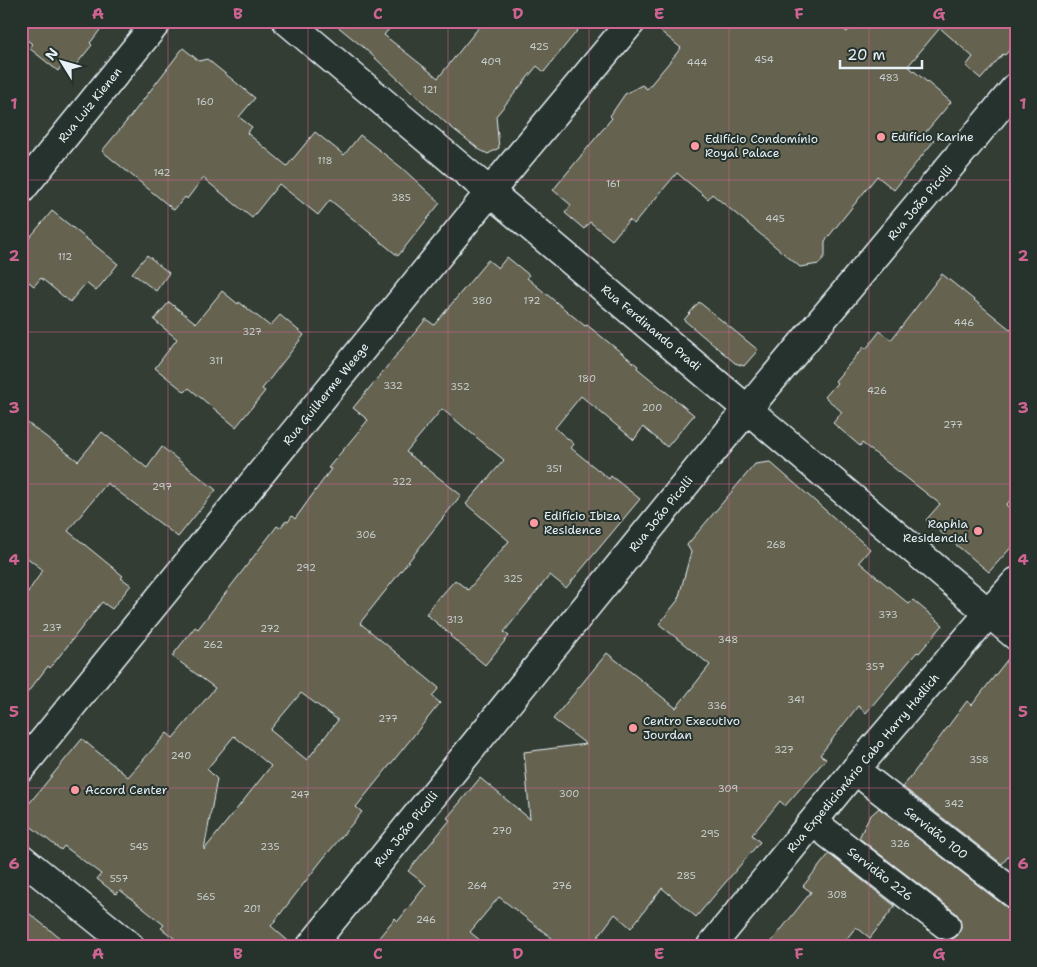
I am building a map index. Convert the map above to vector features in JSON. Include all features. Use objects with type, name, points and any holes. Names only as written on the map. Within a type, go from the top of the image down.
[{"type":"street","name":"Rua Luiz Kienen","points":[[21,190],[158,21]]},
{"type":"street","name":"Rua Ferdinando Pradi","points":[[287,21],[1016,636]]},
{"type":"street","name":"Rua Guilherme Weege","points":[[21,768],[490,192],[632,21]]},
{"type":"street","name":"Rua João Picolli","points":[[311,946],[701,465],[1016,87]]},
{"type":"street","name":"Rua Expedicionário Cabo Harry Hadlich","points":[[711,946],[856,770],[1016,582]]},
{"type":"street","name":"Servidão 100","points":[[856,770],[1016,895]]},
{"type":"street","name":"Servidão 226","points":[[813,822],[946,925]]},
{"type":"street","points":[[21,858],[130,946]]},
{"type":"building","points":[[21,21],[107,21],[90,43],[92,45],[75,66],[71,63],[69,66],[64,62],[58,71],[29,48],[32,44],[21,35]]},
{"type":"building","points":[[331,21],[396,21],[384,35],[438,78],[484,21],[585,21],[544,72],[537,66],[496,116],[499,148],[488,154],[447,124],[363,47]]},
{"type":"building","points":[[648,21],[833,21],[847,32],[856,21],[1016,21],[1016,42],[981,79],[966,66],[973,57],[940,28],[908,66],[951,102],[925,133],[934,141],[894,190],[877,176],[825,241],[825,256],[819,264],[800,267],[712,194],[708,199],[677,173],[634,224],[629,220],[612,240],[590,222],[584,229],[565,213],[571,205],[553,190],[612,118],[610,116],[625,94],[642,85],[647,89],[681,48]]},
{"type":"building","points":[[183,48],[199,61],[207,59],[255,98],[239,117],[252,127],[247,133],[287,166],[315,132],[344,155],[360,135],[402,168],[440,203],[398,256],[330,200],[318,215],[279,184],[252,218],[203,178],[187,199],[185,197],[174,210],[102,151]]},
{"type":"building","points":[[52,211],[118,264],[96,291],[86,283],[70,302],[41,278],[34,286],[21,276],[21,248]]},
{"type":"building","points":[[147,255],[169,273],[156,291],[132,273]]},
{"type":"building","points":[[507,257],[529,275],[527,278],[585,326],[587,325],[638,366],[637,368],[694,415],[667,447],[643,427],[634,440],[581,396],[555,428],[574,444],[571,448],[609,479],[611,476],[640,499],[566,588],[550,575],[504,632],[509,636],[485,665],[426,614],[440,595],[455,580],[468,590],[509,541],[466,504],[504,460],[442,409],[406,452],[461,495],[360,623],[439,688],[432,696],[440,703],[356,807],[362,812],[271,926],[294,946],[184,946],[161,928],[164,925],[120,890],[116,894],[97,879],[101,874],[64,846],[61,850],[29,825],[25,818],[27,806],[82,739],[128,777],[167,733],[173,738],[215,688],[172,656],[195,627],[198,629],[277,526],[280,528],[292,516],[295,519],[331,469],[328,468],[368,420],[353,408],[426,319],[434,325],[488,260],[498,268]],"holes":[[[301,693],[338,720],[307,760],[270,730]],[[234,736],[271,766],[204,850],[217,779],[207,769]]]},
{"type":"building","points":[[942,274],[1016,334],[1016,494],[1006,505],[1016,514],[1016,542],[989,572],[926,520],[940,504],[862,443],[860,446],[833,423],[842,412],[825,397],[837,383],[835,381],[864,347],[866,349],[880,331],[891,340]]},
{"type":"building","points":[[222,291],[270,326],[280,315],[304,335],[262,389],[265,391],[236,427],[189,388],[185,392],[155,368],[177,339],[154,320],[169,302],[196,323]]},
{"type":"building","points":[[699,302],[758,350],[744,366],[735,363],[684,320]]},
{"type":"building","points":[[21,418],[78,461],[102,432],[147,468],[162,447],[216,490],[178,537],[107,483],[68,531],[123,576],[121,578],[131,585],[112,609],[102,602],[50,668],[48,666],[21,701],[21,602],[43,570],[21,553]]},
{"type":"building","points":[[770,462],[870,549],[859,562],[909,604],[913,600],[943,625],[919,653],[917,652],[866,713],[858,706],[820,755],[826,759],[785,806],[780,801],[752,835],[760,842],[696,917],[662,888],[631,928],[615,914],[591,946],[562,946],[499,897],[470,932],[487,946],[372,946],[395,918],[398,921],[426,885],[408,871],[450,820],[447,818],[480,778],[530,819],[524,752],[586,744],[553,719],[607,653],[676,708],[710,665],[659,624],[678,600],[691,552],[687,545],[755,464]]},
{"type":"building","points":[[1014,651],[1016,651],[1016,847],[1002,864],[903,787],[967,701],[972,705]]},
{"type":"building","points":[[879,808],[1006,907],[1016,910],[1016,946],[935,946],[941,939],[951,940],[958,935],[961,927],[960,919],[956,913],[859,838],[869,817]]},
{"type":"building","points":[[829,854],[895,906],[870,938],[856,927],[841,946],[768,946],[811,892],[803,886]]},
{"type":"building","points":[[21,907],[70,946],[21,946]]},
{"type":"place","name":"Edifício Karine","points":[[881,137]]},
{"type":"place","name":"Edifício Condomínio Royal Palace","points":[[695,146]]},
{"type":"place","name":"Edifício Ibiza Residence","points":[[534,523]]},
{"type":"place","name":"Raphia Residencial","points":[[978,531]]},
{"type":"place","name":"Centro Executivo Jourdan","points":[[633,728]]},
{"type":"place","name":"Accord Center","points":[[75,790]]}]
